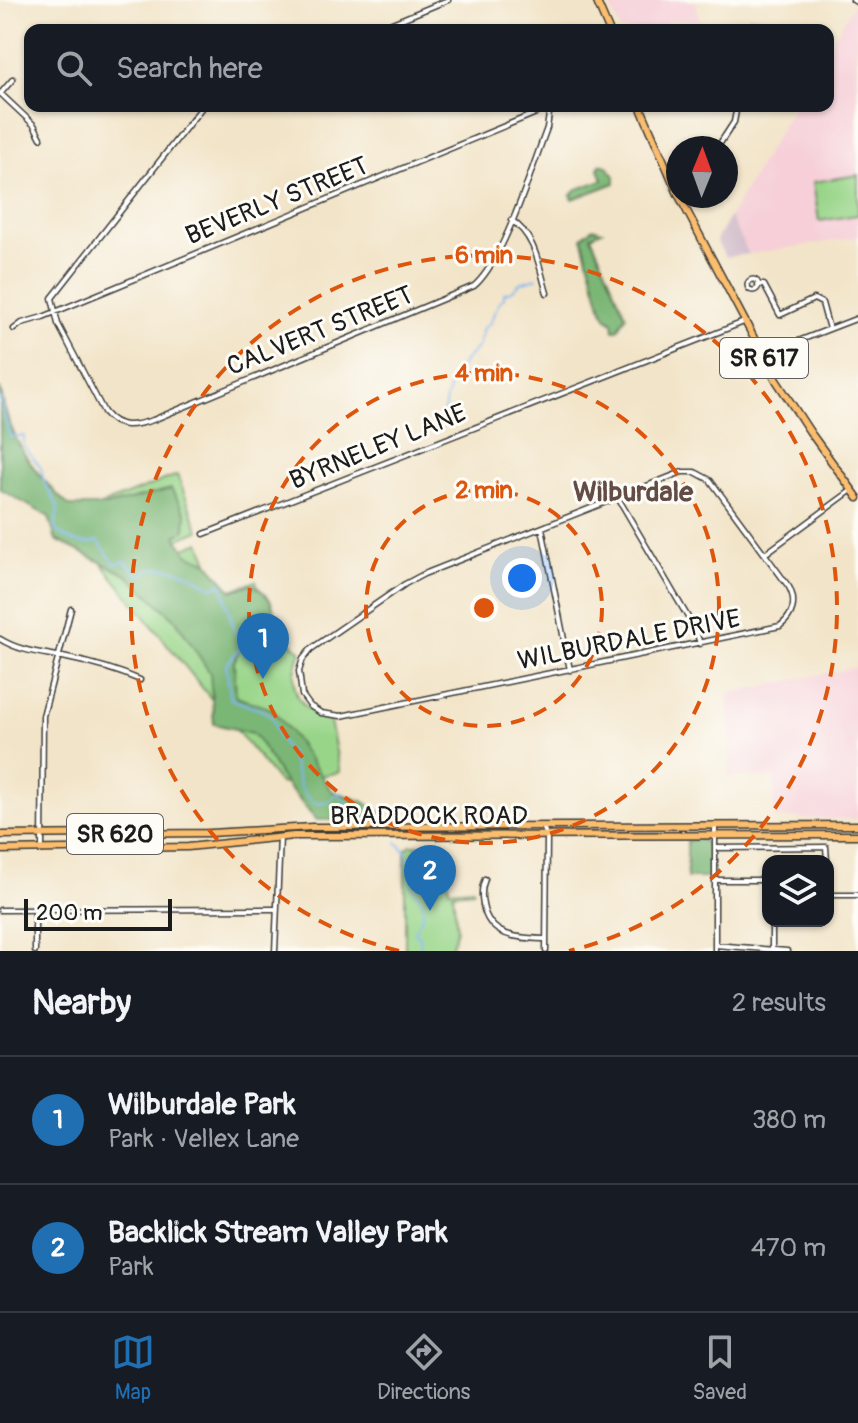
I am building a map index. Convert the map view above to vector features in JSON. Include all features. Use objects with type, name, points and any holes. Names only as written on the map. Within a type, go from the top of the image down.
[{"type":"main road","points":[[596,0],[606,24]]},
{"type":"main road","name":"SR 617","points":[[643,112],[666,166]]},
{"type":"main road","name":"SR 617","points":[[686,208],[744,322],[795,411],[858,498]]},
{"type":"main road","name":"BRADDOCK ROAD","points":[[0,835],[210,833],[280,828],[858,825]]},
{"type":"main road","name":"BRADDOCK ROAD","points":[[0,850],[188,847],[280,837],[858,835]]},
{"type":"street","points":[[390,24],[448,0]]},
{"type":"street","points":[[13,79],[0,94],[34,125],[41,138]]},
{"type":"street","points":[[53,312],[51,302],[54,294],[198,112]]},
{"type":"street","name":"BEVERLY STREET","points":[[14,329],[22,323],[540,112]]},
{"type":"street","name":"CALVERT STREET","points":[[53,312],[107,417],[116,424],[132,426],[153,420],[467,290],[481,280],[493,265],[551,112]]},
{"type":"street","points":[[725,136],[734,122],[736,112]]},
{"type":"street","points":[[511,220],[523,229],[532,243],[547,293]]},
{"type":"street","points":[[758,285],[764,285],[780,315],[814,299],[822,303],[829,329]]},
{"type":"street","points":[[762,355],[858,318]]},
{"type":"street","name":"BYRNELEY LANE","points":[[204,534],[744,322]]},
{"type":"street","points":[[570,670],[542,528],[682,472],[701,474],[714,484],[765,554],[852,490]]},
{"type":"street","points":[[618,498],[696,631],[700,644]]},
{"type":"street","name":"WILBURDALE DRIVE","points":[[542,528],[410,581],[311,649],[303,659],[298,678],[302,695],[310,706],[321,713],[341,716],[774,629],[788,619],[793,609],[792,592],[765,554]]},
{"type":"street","points":[[42,850],[41,729],[71,609]]},
{"type":"street","points":[[0,639],[26,650],[120,671],[140,680]]},
{"type":"street","points":[[715,826],[715,948],[787,951]]},
{"type":"street","points":[[543,827],[547,836],[546,951]]},
{"type":"street","points":[[275,951],[280,828]]},
{"type":"street","points":[[715,848],[826,847],[827,855]]},
{"type":"street","points":[[485,879],[481,890],[483,908],[493,926],[510,937],[545,939]]},
{"type":"street","points":[[715,880],[762,880]]},
{"type":"street","points":[[834,895],[858,895]]},
{"type":"street","points":[[0,910],[277,909]]},
{"type":"street","points":[[35,910],[35,951]]},
{"type":"street","points":[[772,927],[772,949]]},
{"type":"shaded area","points":[[607,0],[687,0],[696,2],[700,20],[666,20],[668,24],[618,24]]},
{"type":"shaded area","points":[[856,0],[858,237],[749,254],[730,216],[738,208],[738,202],[791,112],[834,112],[834,38]]},
{"type":"shaded area","points":[[749,15],[785,24],[747,24]]},
{"type":"shaded area","points":[[730,216],[749,254],[725,257],[716,240]]},
{"type":"shaded area","points":[[858,667],[858,819],[774,818],[774,777],[729,777],[729,693]]},
{"type":"green space","points":[[600,164],[607,166],[615,176],[615,183],[573,199],[571,195],[577,189],[603,180]]},
{"type":"green space","points":[[858,175],[858,215],[819,221],[813,182]]},
{"type":"green space","points":[[593,228],[602,231],[591,236],[626,316],[618,330],[614,330],[613,322],[602,309],[582,237]]},
{"type":"green space","points":[[0,388],[9,423],[24,453],[69,506],[106,506],[171,489],[186,514],[185,530],[176,536],[187,554],[207,562],[232,591],[251,584],[266,594],[274,614],[270,639],[248,630],[234,662],[236,697],[272,709],[332,791],[362,801],[382,813],[385,820],[317,820],[285,784],[252,733],[214,724],[210,673],[175,619],[127,575],[56,540],[49,517],[0,489]]},
{"type":"green space","points":[[177,475],[199,531],[163,545],[167,555],[200,542],[221,594],[256,581],[275,630],[301,651],[295,675],[297,694],[308,709],[330,721],[340,772],[280,784],[66,519]]},
{"type":"green space","points":[[687,840],[702,840],[709,846],[709,878],[687,878]]},
{"type":"green space","points":[[411,845],[448,845],[449,890],[473,888],[473,891],[453,893],[457,929],[450,951],[405,951],[405,850]]},
{"type":"waterway","points":[[441,430],[452,381],[465,360],[478,347],[483,328],[489,324],[504,293],[512,291],[520,283],[537,278]]},
{"type":"waterway","points":[[0,398],[10,437],[24,436],[24,446],[41,468],[44,482],[58,507],[55,530],[75,542],[98,541],[115,564],[125,561],[137,574],[144,574],[149,569],[167,568],[212,587],[222,584],[240,642],[240,648],[226,665],[231,699],[272,717],[279,738],[291,756],[300,787],[309,799],[318,804],[330,801],[337,792],[350,806],[374,820]]},
{"type":"waterway","points":[[397,842],[407,853],[412,886],[423,903],[423,914],[414,933],[420,937],[421,951]]},
{"type":"place","name":"Wilburdale Park","points":[[263,679]]},
{"type":"place","name":"Backlick Stream Valley Park","points":[[430,911]]},
{"type":"district","name":"Wilburdale","points":[[633,492]]}]
